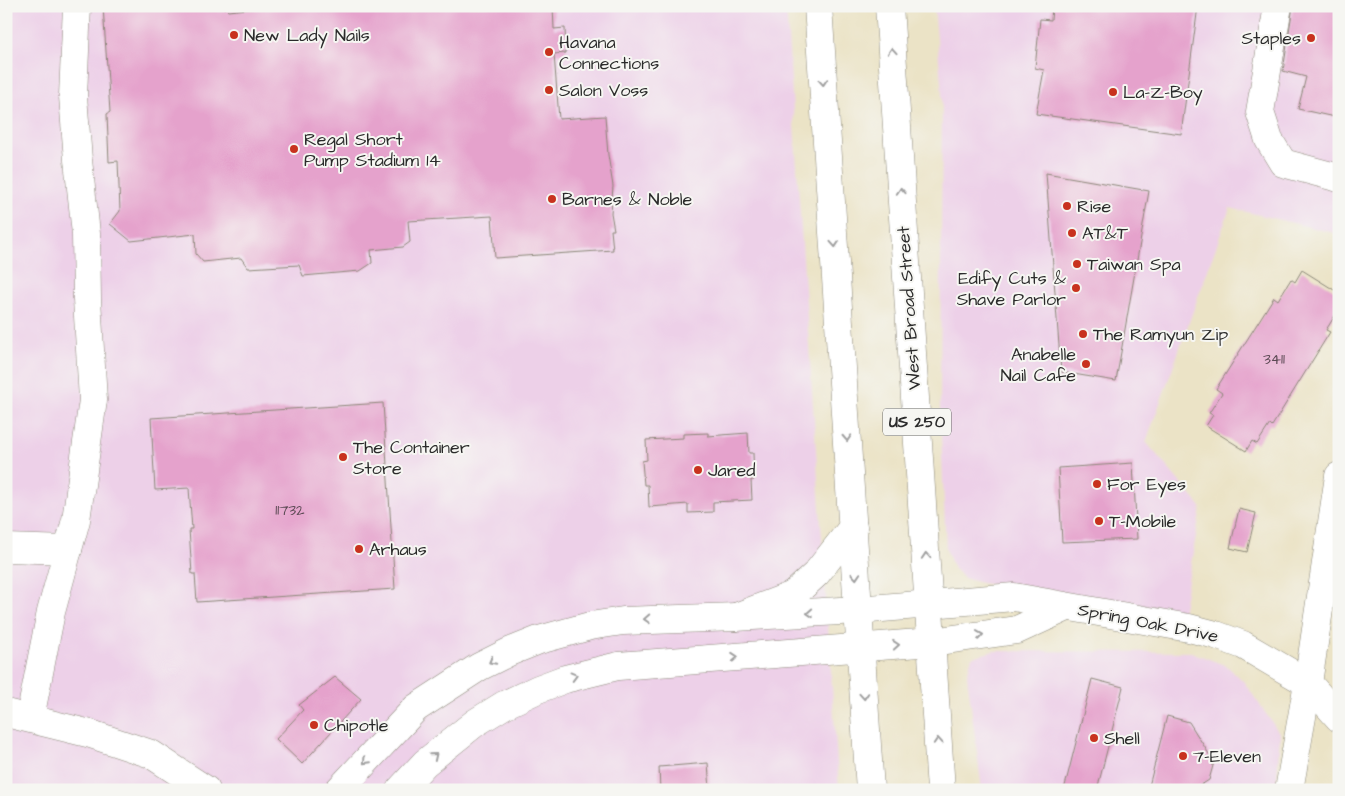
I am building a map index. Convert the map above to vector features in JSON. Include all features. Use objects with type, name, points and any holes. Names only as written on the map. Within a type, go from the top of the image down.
[{"type":"street","points":[[77,6],[74,96],[78,160],[86,234],[87,300],[93,400],[76,520],[51,612],[18,716],[91,734],[151,754],[206,790]]},
{"type":"street","points":[[818,6],[870,790]]},
{"type":"street","name":"West Broad Street","points":[[889,6],[941,790]]},
{"type":"street","points":[[1278,6],[1260,112],[1269,140],[1283,163],[1339,178]]},
{"type":"street","points":[[1289,790],[1308,684],[1339,476]]},
{"type":"street","points":[[736,617],[793,595],[816,574],[853,527]]},
{"type":"street","points":[[6,548],[68,550]]},
{"type":"street","name":"Spring Oak Drive","points":[[339,790],[416,708],[479,667],[509,652],[564,632],[623,621],[858,610],[1014,597],[1189,628],[1243,645],[1308,684],[1339,718]]},
{"type":"street","name":"Spring Oak Drive","points":[[400,790],[425,763],[475,723],[504,705],[565,679],[618,666],[932,642],[1017,630],[1066,607]]},
{"type":"shaded area","points":[[6,6],[786,6],[839,790],[6,790]]},
{"type":"shaded area","points":[[934,6],[1339,6],[1339,234],[1230,208],[1146,442],[1201,507],[1182,614],[981,583],[964,578],[954,569],[946,549],[940,411],[942,92]]},
{"type":"shaded area","points":[[994,651],[1191,652],[1227,666],[1244,682],[1280,734],[1276,790],[982,790],[967,675],[972,657]]},
{"type":"building","name":"Regal Short Pump Stadium 14","points":[[103,6],[223,6],[228,11],[257,8],[257,6],[553,6],[554,29],[565,28],[566,53],[554,54],[559,119],[605,116],[613,186],[611,213],[614,230],[611,230],[613,250],[495,258],[492,216],[408,221],[410,242],[403,247],[371,250],[372,263],[360,271],[303,276],[299,265],[248,268],[241,258],[203,262],[196,254],[195,234],[131,241],[110,224],[120,211],[118,161],[109,162],[107,114],[110,112]]},
{"type":"building","name":"La-Z-Boy","points":[[1052,6],[1198,6],[1181,134],[1036,114],[1044,70],[1035,68],[1040,19],[1051,20]]},
{"type":"building","name":"Staples","points":[[1293,6],[1339,6],[1339,118],[1298,109],[1306,77],[1283,71]]},
{"type":"building","points":[[1046,173],[1149,191],[1116,381],[1061,372]]},
{"type":"building","points":[[1302,270],[1339,293],[1339,309],[1326,330],[1330,332],[1272,426],[1270,424],[1257,444],[1252,441],[1246,451],[1206,426],[1213,415],[1209,413],[1222,393],[1216,389],[1274,297],[1278,300],[1291,279],[1295,282]]},
{"type":"building","points":[[383,403],[395,589],[197,602],[195,574],[192,574],[189,529],[192,529],[189,488],[155,490],[151,418]]},
{"type":"building","name":"Jared","points":[[708,433],[708,436],[748,433],[749,453],[753,453],[754,480],[751,480],[752,500],[713,502],[713,512],[688,513],[688,504],[649,507],[648,485],[644,485],[642,461],[647,460],[646,440],[683,438],[683,434]]},
{"type":"building","points":[[1133,463],[1137,539],[1062,542],[1058,468]]},
{"type":"building","points":[[1239,509],[1256,513],[1247,552],[1230,548]]},
{"type":"building","name":"Chipotle","points":[[335,677],[361,699],[302,764],[276,739],[303,710],[299,705]]},
{"type":"building","name":"Shell","points":[[1092,679],[1123,687],[1097,790],[1064,790]]},
{"type":"building","name":"7-Eleven","points":[[1167,716],[1189,722],[1214,762],[1209,780],[1193,790],[1148,790]]},
{"type":"building","points":[[708,763],[710,790],[660,790],[659,767]]},
{"type":"place","name":"New Lady Nails","points":[[234,35]]},
{"type":"place","name":"Staples","points":[[1311,38]]},
{"type":"place","name":"Havana Connections","points":[[549,52]]},
{"type":"place","name":"Salon Voss","points":[[549,90]]},
{"type":"place","name":"La-Z-Boy","points":[[1113,92]]},
{"type":"place","name":"Regal Short Pump Stadium 14","points":[[294,149]]},
{"type":"place","name":"Barnes & Noble","points":[[552,199]]},
{"type":"place","name":"Rise","points":[[1067,206]]},
{"type":"place","name":"AT&T","points":[[1072,233]]},
{"type":"place","name":"Taiwan Spa","points":[[1077,264]]},
{"type":"place","name":"Edify Cuts & Shave Parlor","points":[[1076,288]]},
{"type":"place","name":"The Ramyun Zip","points":[[1083,334]]},
{"type":"place","name":"Anabelle Nail Cafe","points":[[1086,364]]},
{"type":"place","name":"The Container Store","points":[[343,457]]},
{"type":"place","name":"Jared","points":[[698,470]]},
{"type":"place","name":"For Eyes","points":[[1097,484]]},
{"type":"place","name":"T-Mobile","points":[[1099,521]]},
{"type":"place","name":"Arhaus","points":[[359,549]]},
{"type":"place","name":"Chipotle","points":[[314,725]]},
{"type":"place","name":"Shell","points":[[1094,738]]},
{"type":"place","name":"7-Eleven","points":[[1183,756]]}]
